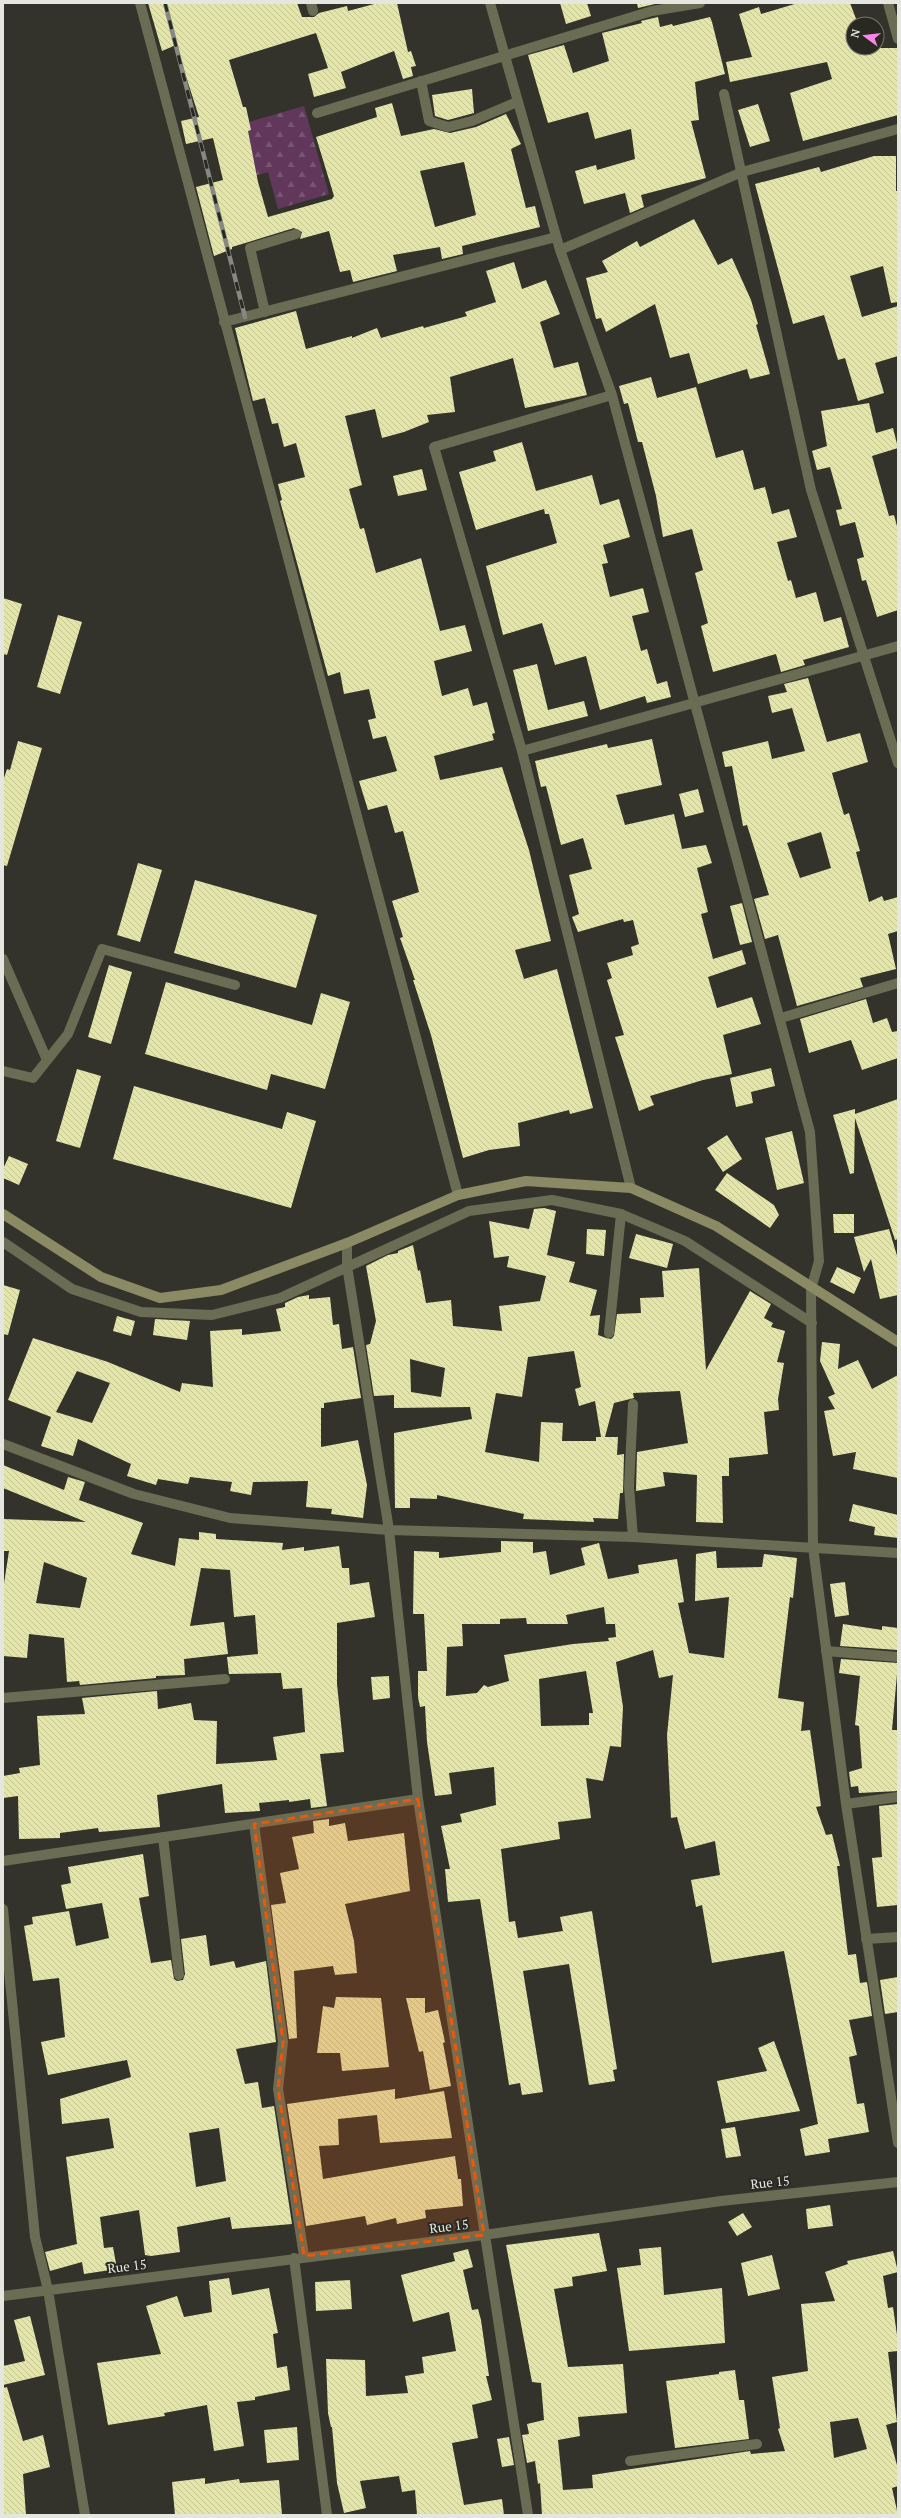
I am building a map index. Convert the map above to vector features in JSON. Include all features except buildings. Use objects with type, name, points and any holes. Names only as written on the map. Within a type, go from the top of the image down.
[{"type":"main road","points":[[3,1214],[101,1277],[160,1298],[221,1290],[347,1243],[458,1195],[526,1181],[631,1188],[716,1226],[811,1288],[898,1342]]},
{"type":"street","points":[[140,3],[458,1195]]},
{"type":"street","points":[[490,3],[504,57],[560,250],[612,395],[696,701],[810,1132],[819,1262],[811,1288],[813,1547],[846,1804],[898,2143]]},
{"type":"street","points":[[317,113],[652,12],[700,3]]},
{"type":"street","points":[[888,3],[898,39]]},
{"type":"street","points":[[421,81],[429,121],[448,127],[472,121],[517,102]]},
{"type":"street","points":[[724,94],[811,490],[866,656],[898,763]]},
{"type":"street","points":[[560,250],[742,172],[898,129]]},
{"type":"street","points":[[265,312],[250,248],[296,234]]},
{"type":"street","points":[[224,322],[556,237]]},
{"type":"street","points":[[612,395],[434,447],[522,751],[631,1188]]},
{"type":"street","points":[[522,751],[696,701],[866,656],[898,646]]},
{"type":"street","points":[[3,1071],[32,1078],[47,1060],[68,1034],[102,949],[235,985]]},
{"type":"street","points":[[3,958],[47,1060]]},
{"type":"street","points":[[781,1018],[898,983]]},
{"type":"street","points":[[3,1242],[72,1289],[141,1312],[212,1315],[280,1298],[469,1211],[552,1200],[621,1214],[685,1240],[812,1323]]},
{"type":"street","points":[[609,1333],[621,1214]]},
{"type":"street","points":[[347,1243],[347,1266],[389,1530],[418,1799],[528,2515]]},
{"type":"street","points":[[633,1404],[629,1487],[633,1538]]},
{"type":"street","points":[[3,1444],[134,1494],[230,1518],[389,1530],[633,1538],[898,1553]]},
{"type":"street","points":[[826,1651],[898,1657]]},
{"type":"street","points":[[3,1698],[225,1680]]},
{"type":"street","points":[[846,1804],[898,1797]]},
{"type":"street","points":[[3,1861],[418,1799]]},
{"type":"street","points":[[254,1824],[283,2042],[278,2090],[299,2257],[326,2515]]},
{"type":"street","points":[[163,1837],[179,1975]]},
{"type":"street","points":[[3,1909],[34,2230],[48,2290],[85,2515]]},
{"type":"street","points":[[866,1939],[898,1937]]},
{"type":"street","name":"Rue 15","points":[[3,2296],[299,2257],[484,2235],[721,2201],[898,2182]]},
{"type":"street","points":[[630,2461],[757,2444]]},
{"type":"highlighted area","points":[[418,1799],[484,2235],[304,2256],[278,2089],[283,2042],[254,1824]]},
{"type":"green space","points":[[304,106],[329,194],[278,209],[268,172],[230,183],[215,132]]},
{"type":"railway","points":[[165,3],[245,317]]}]
